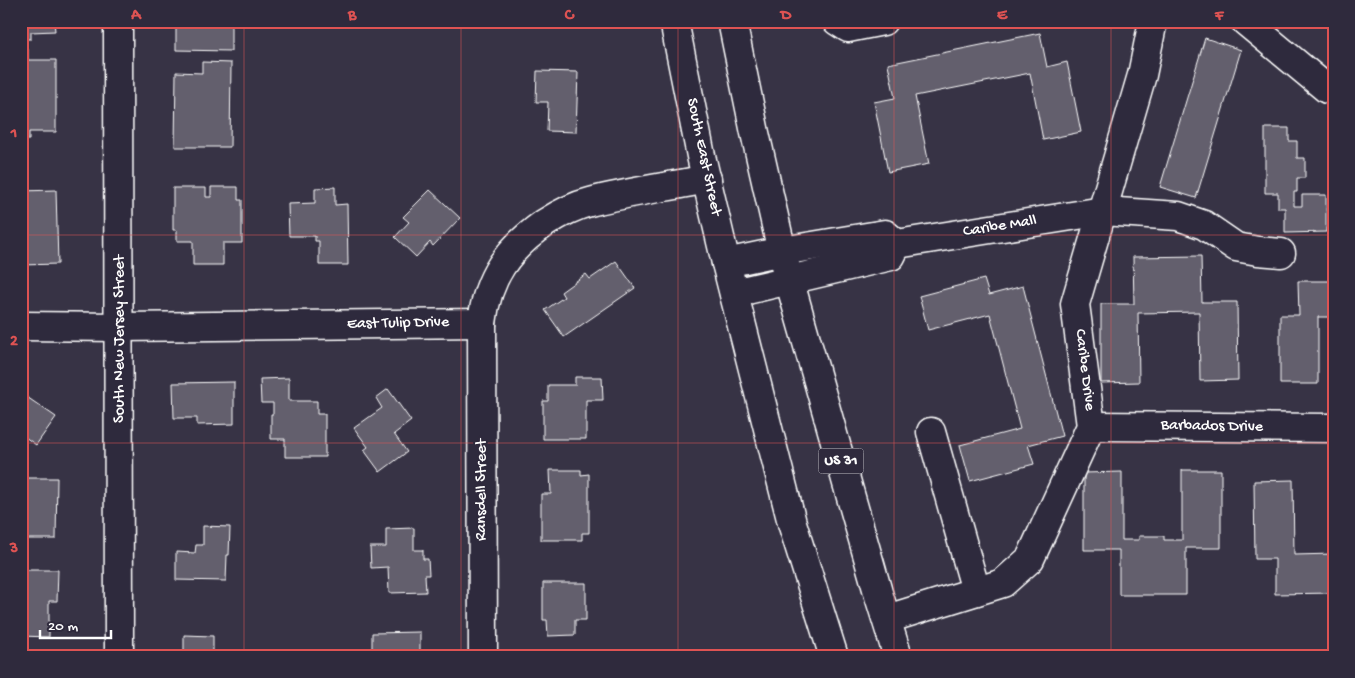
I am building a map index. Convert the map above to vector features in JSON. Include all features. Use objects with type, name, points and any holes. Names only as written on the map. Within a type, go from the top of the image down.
[{"type":"street","name":"South New Jersey Street","points":[[118,21],[120,327],[119,657]]},
{"type":"street","name":"South East Street","points":[[674,21],[726,263],[792,523],[834,657]]},
{"type":"street","name":"US 31","points":[[732,21],[786,265],[898,657]]},
{"type":"street","points":[[837,21],[848,28],[883,21]]},
{"type":"street","name":"Caribe Drive","points":[[886,619],[1003,583],[1030,559],[1091,426],[1075,304],[1142,75],[1153,21]]},
{"type":"street","points":[[1245,21],[1327,89]]},
{"type":"street","points":[[482,323],[488,291],[497,271],[517,245],[534,230],[569,209],[589,202],[707,179]]},
{"type":"street","name":"Caribe Mall","points":[[734,293],[786,265],[885,234],[897,244],[1103,211],[1178,216],[1204,225],[1236,247],[1258,252],[1281,254]]},
{"type":"street","name":"Caribe Mall","points":[[726,263],[786,265]]},
{"type":"street","name":"East Tulip Drive","points":[[21,326],[120,327],[482,323]]},
{"type":"street","name":"Ransdell Street","points":[[482,323],[483,657]]},
{"type":"street","name":"Barbados Drive","points":[[1091,426],[1334,428]]},
{"type":"street","points":[[931,432],[976,591]]},
{"type":"building","points":[[21,21],[54,21],[55,31],[31,32],[31,39],[21,39]]},
{"type":"building","points":[[176,21],[231,21],[231,51],[176,50]]},
{"type":"building","points":[[1040,33],[1047,67],[1067,62],[1081,132],[1043,140],[1030,73],[915,96],[929,164],[888,172],[874,102],[895,98],[888,64]]},
{"type":"building","points":[[1205,38],[1241,50],[1196,198],[1160,187]]},
{"type":"building","points":[[21,50],[28,50],[28,60],[56,60],[56,132],[29,132],[29,140],[21,140]]},
{"type":"building","points":[[202,62],[231,63],[230,147],[175,147],[176,72],[202,73]]},
{"type":"building","points":[[537,71],[578,72],[576,132],[547,131],[548,102],[536,102]]},
{"type":"building","points":[[1265,128],[1289,128],[1289,141],[1297,141],[1297,158],[1305,158],[1305,178],[1297,178],[1294,206],[1302,206],[1302,195],[1326,195],[1326,232],[1285,233],[1285,208],[1278,208],[1278,193],[1265,193]]},
{"type":"building","points":[[211,187],[238,187],[238,200],[242,200],[242,243],[223,243],[223,265],[193,265],[193,241],[177,241],[177,230],[173,230],[173,188],[206,188],[206,197],[211,197]]},
{"type":"building","points":[[335,187],[335,205],[347,204],[348,265],[319,265],[319,241],[315,241],[315,236],[289,236],[288,204],[315,203],[315,188]]},
{"type":"building","points":[[56,190],[58,264],[21,265],[21,191]]},
{"type":"building","points":[[430,190],[460,218],[433,246],[430,242],[416,257],[395,237],[409,222],[403,217]]},
{"type":"building","points":[[1201,256],[1202,302],[1237,302],[1238,380],[1200,381],[1199,312],[1138,313],[1139,382],[1101,383],[1101,304],[1134,304],[1133,257]]},
{"type":"building","points":[[616,261],[635,288],[564,337],[545,310],[564,297],[561,292],[586,274],[590,279]]},
{"type":"building","points":[[984,279],[989,295],[1023,286],[1062,436],[1028,445],[1034,464],[970,481],[960,445],[1020,429],[990,314],[928,330],[919,296]]},
{"type":"building","points":[[1298,281],[1334,281],[1334,317],[1318,317],[1318,384],[1280,384],[1280,315],[1299,315]]},
{"type":"building","points":[[575,377],[602,377],[603,400],[586,400],[586,439],[543,439],[543,401],[548,401],[548,385],[575,385]]},
{"type":"building","points":[[289,378],[289,401],[317,401],[317,414],[325,414],[325,457],[285,457],[285,439],[271,439],[273,403],[261,403],[260,379]]},
{"type":"building","points":[[21,382],[26,385],[21,393]]},
{"type":"building","points":[[234,382],[234,424],[197,425],[197,418],[174,418],[173,383]]},
{"type":"building","points":[[388,389],[411,421],[394,434],[407,452],[380,472],[364,450],[368,447],[354,428],[382,408],[376,398]]},
{"type":"building","points":[[21,393],[56,417],[36,445],[21,434]]},
{"type":"building","points":[[550,470],[581,470],[581,475],[589,474],[589,533],[582,533],[582,540],[541,540],[541,494],[551,494]]},
{"type":"building","points":[[1182,470],[1221,470],[1221,548],[1186,548],[1186,595],[1119,595],[1119,550],[1084,550],[1084,473],[1122,472],[1122,540],[1139,540],[1139,536],[1164,536],[1164,540],[1182,540]]},
{"type":"building","points":[[27,478],[57,478],[56,539],[21,539],[21,488],[26,488]]},
{"type":"building","points":[[1293,480],[1294,555],[1334,554],[1334,593],[1275,594],[1275,559],[1255,559],[1254,481]]},
{"type":"building","points":[[203,526],[230,527],[226,581],[176,580],[176,552],[195,553],[196,545],[203,545]]},
{"type":"building","points":[[414,528],[414,550],[423,550],[423,559],[428,559],[429,575],[425,575],[426,592],[389,593],[388,567],[371,568],[370,547],[386,547],[386,529]]},
{"type":"building","points":[[21,570],[58,570],[57,601],[49,601],[49,637],[21,636]]},
{"type":"building","points":[[543,583],[586,583],[586,620],[575,620],[575,635],[548,636],[547,620],[543,620]]},
{"type":"building","points":[[420,632],[420,655],[431,655],[431,657],[372,657],[372,633]]},
{"type":"building","points":[[184,635],[213,636],[213,657],[184,657]]}]
